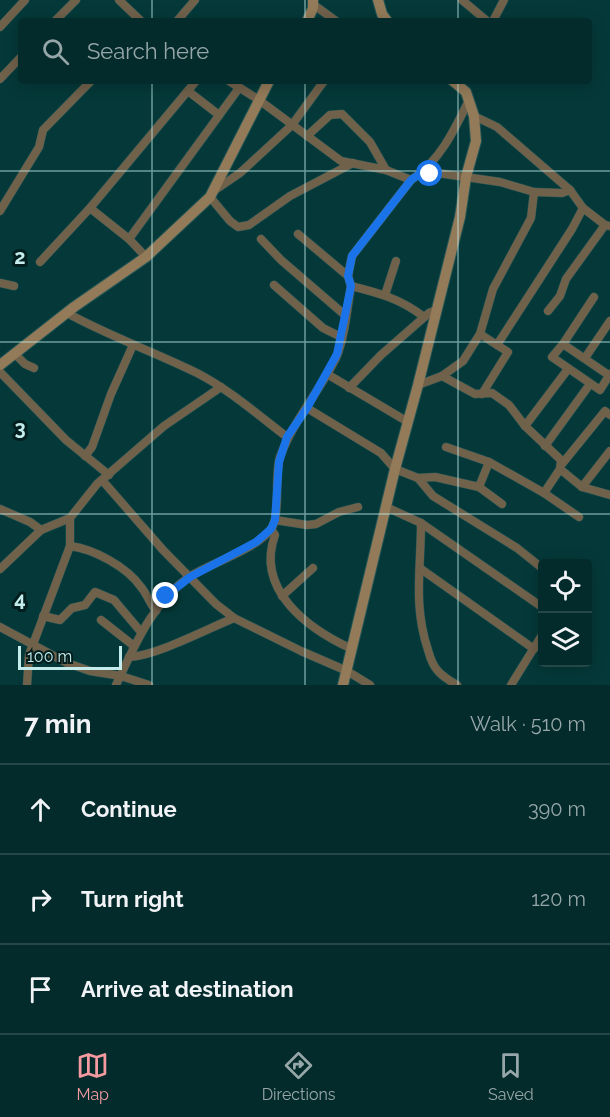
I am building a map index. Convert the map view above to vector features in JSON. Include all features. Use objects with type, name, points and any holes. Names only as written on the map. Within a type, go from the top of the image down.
[{"type":"main road","points":[[378,0],[381,18]]},
{"type":"main road","points":[[308,18],[313,3]]},
{"type":"main road","points":[[0,365],[146,256],[212,194],[267,84]]},
{"type":"main road","points":[[343,685],[395,469],[460,217],[466,177],[476,141],[474,116],[466,92],[458,84]]},
{"type":"street","points":[[0,27],[25,0]]},
{"type":"street","points":[[58,18],[76,0]]},
{"type":"street","points":[[119,0],[138,18]]},
{"type":"street","points":[[180,18],[195,0]]},
{"type":"street","points":[[462,0],[483,18]]},
{"type":"street","points":[[495,18],[504,0]]},
{"type":"street","points":[[313,3],[332,18]]},
{"type":"street","points":[[0,80],[18,60]]},
{"type":"street","points":[[0,211],[39,147],[43,130],[88,84]]},
{"type":"street","points":[[40,262],[90,208],[194,84]]},
{"type":"street","points":[[233,84],[259,100],[340,161],[386,170],[411,180]]},
{"type":"street","points":[[322,84],[292,125],[240,173],[212,194],[230,221],[238,227],[249,225],[290,196],[353,163]]},
{"type":"street","points":[[129,239],[239,88]]},
{"type":"street","points":[[188,91],[219,115]]},
{"type":"street","points":[[116,685],[141,632],[166,596],[190,577],[256,542],[271,529],[275,520],[279,462],[287,437],[307,408],[337,354],[351,286],[348,276],[352,256],[411,180],[424,171],[454,132],[468,102]]},
{"type":"street","points":[[307,136],[330,115],[342,114],[370,142],[386,170]]},
{"type":"street","points":[[474,116],[497,127],[570,190],[583,208],[608,225],[566,279],[560,296],[548,311]]},
{"type":"street","points":[[424,171],[500,182],[534,192],[562,193],[570,190]]},
{"type":"street","points":[[418,385],[442,376],[463,361],[480,334],[493,289],[531,218],[534,192]]},
{"type":"street","points":[[90,208],[129,239],[146,256]]},
{"type":"street","points":[[497,345],[572,230],[583,208]]},
{"type":"street","points":[[298,234],[348,276]]},
{"type":"street","points":[[261,239],[281,260],[346,316]]},
{"type":"street","points":[[385,295],[396,261]]},
{"type":"street","points":[[0,283],[14,286]]},
{"type":"street","points":[[274,285],[323,328],[341,337]]},
{"type":"street","points":[[351,286],[401,301],[424,317]]},
{"type":"street","points":[[563,344],[610,375],[600,390],[552,357],[594,297]]},
{"type":"street","points":[[349,388],[381,355],[424,317],[436,310]]},
{"type":"street","points":[[67,313],[221,387],[287,437]]},
{"type":"street","points":[[585,358],[610,321]]},
{"type":"street","points":[[480,334],[508,352],[482,394]]},
{"type":"street","points":[[85,456],[92,447],[111,394],[133,345]]},
{"type":"street","points":[[14,353],[25,364],[34,368]]},
{"type":"street","points":[[525,426],[568,369]]},
{"type":"street","points":[[0,372],[106,478],[163,550],[216,604],[234,618],[301,651],[347,670],[370,685]]},
{"type":"street","points":[[327,374],[408,422]]},
{"type":"street","points":[[442,376],[475,394],[492,393],[509,405],[525,426],[561,460],[561,467],[582,487],[610,495]]},
{"type":"street","points":[[545,446],[590,384]]},
{"type":"street","points":[[0,569],[41,530],[70,518],[97,484],[164,426],[221,387]]},
{"type":"street","points":[[307,408],[381,453],[395,469],[418,478],[435,477],[479,487],[502,504]]},
{"type":"street","points":[[544,493],[604,411],[610,415]]},
{"type":"street","points":[[446,447],[489,462],[544,493],[579,517]]},
{"type":"street","points":[[582,487],[610,451]]},
{"type":"street","points":[[479,487],[489,462]]},
{"type":"street","points":[[418,478],[433,496],[517,548],[538,564]]},
{"type":"street","points":[[275,520],[307,525],[316,524],[339,512],[358,507]]},
{"type":"street","points":[[386,507],[421,523],[538,604]]},
{"type":"street","points":[[0,509],[30,522],[41,530]]},
{"type":"street","points":[[27,685],[29,655],[70,546],[70,518]]},
{"type":"street","points":[[421,523],[421,570],[417,585],[424,638],[433,665],[439,673],[457,685]]},
{"type":"street","points":[[271,529],[275,535],[270,561],[273,580],[282,596],[317,631],[352,649]]},
{"type":"street","points":[[70,546],[95,553],[111,561],[142,587],[156,611]]},
{"type":"street","points":[[282,596],[313,568]]},
{"type":"street","points":[[421,570],[534,649]]},
{"type":"street","points":[[43,616],[60,620],[72,608],[85,605],[95,592],[114,600],[141,632]]},
{"type":"street","points":[[129,657],[139,657],[156,651],[234,618]]},
{"type":"street","points":[[101,620],[134,646]]},
{"type":"street","points":[[0,627],[74,665],[149,685]]},
{"type":"street","points":[[511,685],[538,643]]},
{"type":"route","points":[[166,596],[190,577],[256,542],[271,529],[275,520],[279,462],[287,437],[307,408],[337,354],[351,286],[348,276],[352,256],[411,180],[424,171],[430,174]]}]
